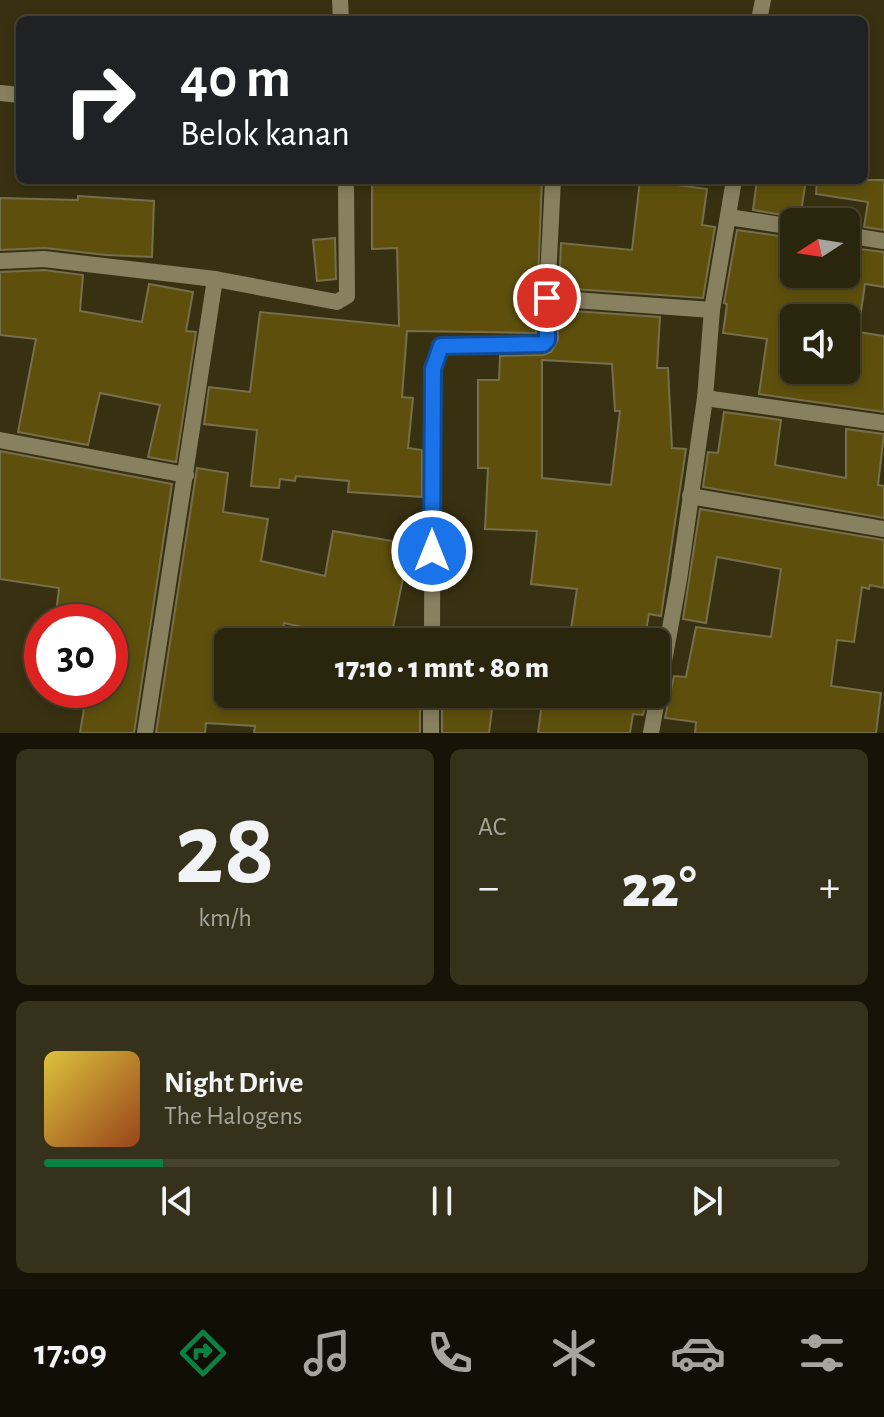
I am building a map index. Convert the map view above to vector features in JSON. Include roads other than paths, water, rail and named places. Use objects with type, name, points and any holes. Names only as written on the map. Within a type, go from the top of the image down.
[{"type":"street","points":[[432,628],[433,369],[436,355],[441,346],[543,344],[547,340],[553,184]]},
{"type":"street","points":[[651,733],[679,579],[705,398],[712,310],[733,184]]},
{"type":"street","points":[[0,261],[44,259],[215,279],[337,302],[347,296],[346,188]]},
{"type":"street","points":[[728,217],[780,225]]},
{"type":"street","points":[[860,237],[884,241]]},
{"type":"street","points":[[145,733],[215,279]]},
{"type":"street","points":[[547,298],[712,310]]},
{"type":"street","points":[[705,398],[884,423]]},
{"type":"street","points":[[0,440],[186,475]]},
{"type":"street","points":[[690,496],[884,529]]},
{"type":"street","points":[[431,708],[431,733]]}]
